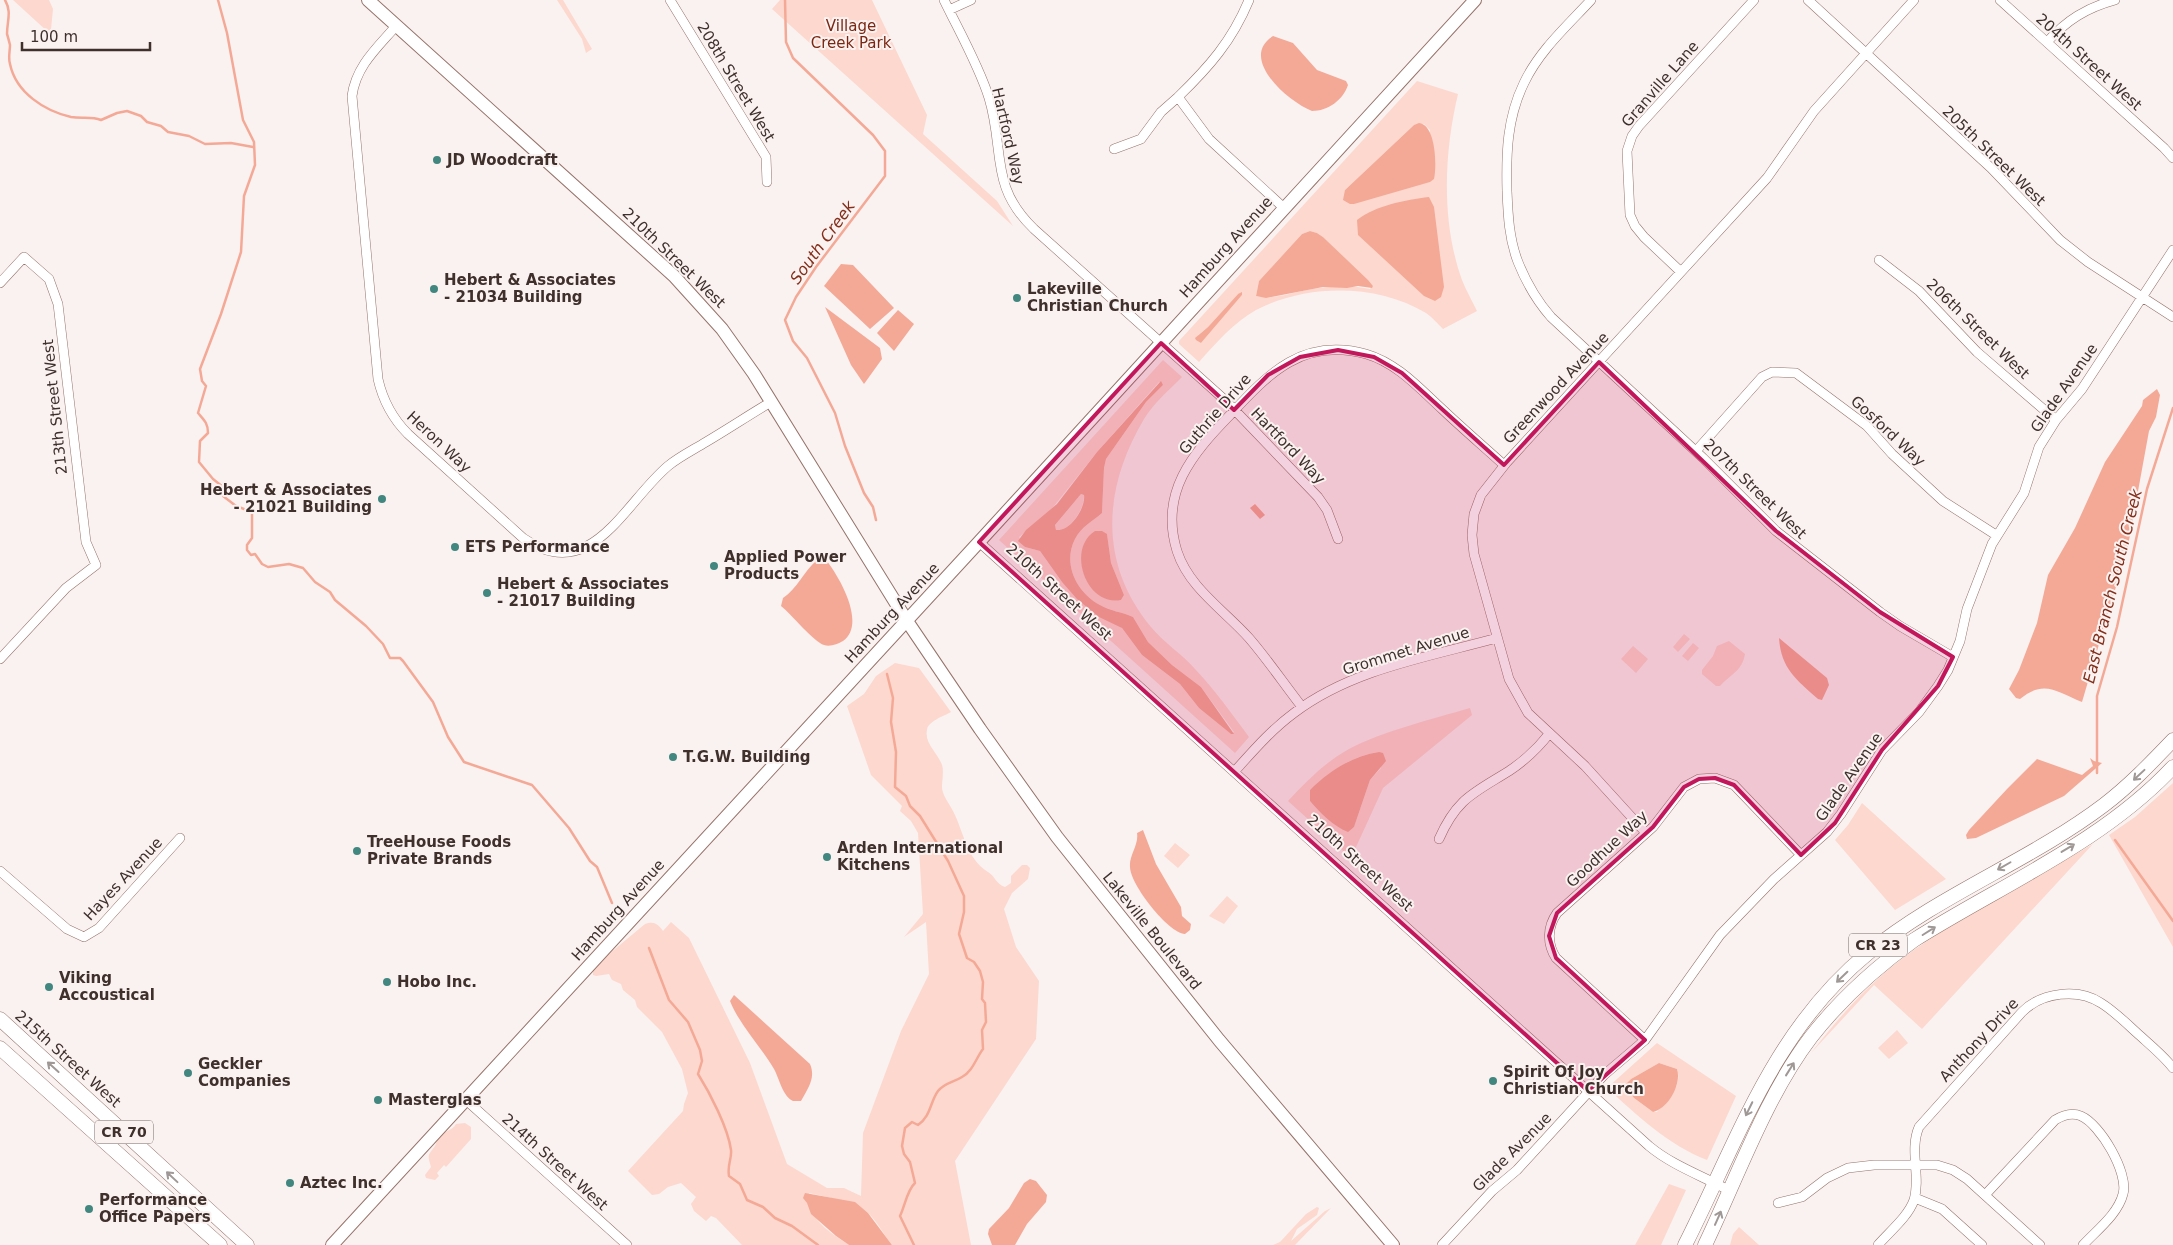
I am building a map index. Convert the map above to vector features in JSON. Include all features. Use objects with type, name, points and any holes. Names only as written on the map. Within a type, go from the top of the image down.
[{"type":"main road","name":"CR 23","points":[[1686,1245],[1748,1110],[1776,1060],[1817,1003],[1850,969],[1912,920],[2061,833],[2104,805],[2140,774],[2173,740]]},
{"type":"main road","name":"CR 23","points":[[1705,1245],[1781,1084],[1810,1038],[1849,994],[1892,956],[1914,940],[2114,819],[2173,767]]},
{"type":"main road","name":"215th Street West","points":[[0,1019],[247,1245]]},
{"type":"main road","name":"CR 70","points":[[0,1048],[220,1245]]},
{"type":"street","name":"210th Street West","points":[[368,0],[684,286],[735,346],[907,621]]},
{"type":"street","name":"208th Street West","points":[[670,0],[766,157],[767,182]]},
{"type":"street","name":"Hartford Way","points":[[944,0],[989,98],[1004,184],[1014,207],[1034,229],[1234,410],[1318,497],[1327,510],[1338,538]]},
{"type":"street","points":[[949,10],[971,0]]},
{"type":"street","points":[[1114,149],[1141,139],[1161,112],[1178,97],[1226,45],[1238,26],[1249,0]]},
{"type":"street","name":"Hamburg Avenue","points":[[332,1245],[907,621],[1475,0]]},
{"type":"street","name":"207th Street West","points":[[1591,0],[1542,55],[1524,82],[1511,118],[1506,159],[1508,218],[1518,262],[1532,290],[1546,312],[1739,492],[1772,528],[1820,567],[1900,626],[1953,657]]},
{"type":"street","name":"Granville Lane","points":[[1681,272],[1644,237],[1632,220],[1628,202],[1628,145],[1632,136],[1643,122],[1754,0]]},
{"type":"street","name":"205th Street West","points":[[1808,0],[1991,168],[2060,240],[2082,258],[2173,317]]},
{"type":"street","name":"Greenwood Avenue","points":[[1646,833],[1585,766],[1528,713],[1513,689],[1474,554],[1472,531],[1475,509],[1481,495],[1504,465],[1767,178],[1814,111],[1914,0]]},
{"type":"street","name":"204th Street West","points":[[2000,0],[2161,145],[2173,158]]},
{"type":"street","points":[[2047,42],[2058,29],[2076,15],[2092,7],[2115,0]]},
{"type":"street","name":"Heron Way","points":[[396,26],[360,68],[352,96],[378,380],[386,405],[402,428],[523,538],[543,550],[565,553],[588,547],[602,537],[657,476],[673,462],[771,402]]},
{"type":"street","points":[[1178,97],[1209,139],[1284,208]]},
{"type":"street","name":"Glade Avenue","points":[[1442,1245],[1492,1191],[1522,1165],[1588,1091],[1610,1070],[1634,1052],[1645,1040],[1720,935],[1761,891],[1823,838],[1835,823],[1882,750],[1919,712],[1938,686],[1953,657],[1978,576],[1996,535],[2024,493],[2039,447],[2056,420],[2082,389],[2127,322],[2141,296],[2173,250]]},
{"type":"street","name":"213th Street West","points":[[0,283],[24,257],[49,278],[58,304],[84,533],[96,565],[66,588],[0,659]]},
{"type":"street","name":"206th Street West","points":[[1879,260],[1919,291],[1977,352],[2056,420]]},
{"type":"street","name":"Guthrie Drive","points":[[1302,707],[1253,643],[1195,584],[1184,568],[1175,544],[1172,517],[1174,500],[1180,481],[1202,446],[1268,375],[1292,360],[1323,351],[1344,350],[1374,357],[1396,368],[1504,465]]},
{"type":"street","name":"Gosford Way","points":[[1696,451],[1762,377],[1772,372],[1796,373],[1867,426],[1892,454],[1943,501],[1996,535]]},
{"type":"street","name":"210th Street West","points":[[979,542],[1662,1157],[1730,1191]]},
{"type":"street","name":"Lakeville Boulevard","points":[[907,621],[1014,777],[1090,880],[1262,1093],[1393,1245]]},
{"type":"street","name":"Grommet Avenue","points":[[1234,772],[1273,730],[1302,707],[1330,690],[1363,675],[1497,638]]},
{"type":"street","points":[[1439,839],[1450,818],[1462,802],[1480,787],[1521,762],[1550,734]]},
{"type":"street","name":"Goodhue Way","points":[[1645,1040],[1561,964],[1551,948],[1549,936],[1552,922],[1559,911],[1646,833],[1684,787],[1699,779],[1716,778],[1725,780],[1738,789],[1801,855]]},
{"type":"street","name":"Hayes Avenue","points":[[0,871],[67,930],[84,936],[99,928],[180,838]]},
{"type":"street","name":"Anthony Drive","points":[[1914,1198],[1914,1141],[1916,1134],[1928,1116],[2022,1012],[2044,998],[2063,994],[2078,995],[2099,1002],[2141,1036],[2173,1068]]},
{"type":"street","name":"214th Street West","points":[[466,1100],[627,1245]]},
{"type":"street","points":[[1985,1195],[2055,1120],[2066,1115],[2080,1116],[2092,1124],[2104,1139],[2120,1171],[2124,1188],[2118,1208],[2083,1245]]},
{"type":"street","points":[[1778,1203],[1802,1197],[1827,1178],[1848,1168],[1874,1165],[1937,1165],[1953,1170],[1967,1179],[2040,1245]]},
{"type":"street","points":[[1878,1245],[1907,1212],[1914,1198],[1942,1208],[1982,1245]]},
{"type":"highlighted area","points":[[1161,343],[1234,410],[1268,375],[1300,357],[1338,350],[1374,357],[1402,373],[1504,465],[1599,362],[1776,531],[1880,612],[1953,657],[1938,686],[1882,750],[1835,823],[1801,855],[1734,785],[1715,778],[1699,779],[1684,787],[1653,827],[1557,913],[1549,936],[1556,958],[1645,1040],[1588,1091],[979,542]]},
{"type":"green space","points":[[13,0],[49,0],[53,9],[51,29],[48,32]]},
{"type":"green space","points":[[557,0],[563,0],[592,49],[586,53],[582,39]]},
{"type":"green space","name":"Village Creek Park","points":[[780,0],[872,0],[927,115],[923,134],[997,201],[1013,226],[772,9]]},
{"type":"green space","points":[[1417,81],[1458,94],[1453,117],[1448,163],[1448,211],[1455,258],[1462,280],[1477,311],[1443,329],[1426,313],[1406,303],[1385,296],[1341,290],[1319,292],[1297,295],[1276,301],[1256,310],[1232,327],[1199,362],[1179,344],[1179,341]],"holes":[[[1424,124],[1430,130],[1430,182],[1345,190],[1414,125]],[[1310,231],[1323,237],[1373,286],[1370,289],[1330,287],[1275,297],[1256,296],[1259,281],[1302,234]],[[1238,294],[1242,295],[1201,343],[1198,335],[1208,327]]]},
{"type":"green space","points":[[1163,360],[1182,377],[1148,413],[1130,445],[1120,472],[1114,498],[1112,525],[1115,551],[1122,577],[1134,603],[1151,627],[1202,677],[1249,737],[1235,753],[999,540]],"holes":[[[1159,382],[1163,385],[1146,402],[1106,459],[1102,513],[1084,528],[1075,539],[1071,549],[1071,568],[1079,585],[1092,600],[1104,607],[1133,617],[1148,642],[1172,665],[1201,687],[1234,732],[1231,734],[1199,708],[1180,684],[1142,655],[1122,628],[1062,582],[1040,551],[1025,547],[1019,537],[1050,511],[1097,452]],[[1107,534],[1111,563],[1124,595],[1121,600],[1112,600],[1097,593],[1086,578],[1083,570],[1082,552]]]},
{"type":"green space","points":[[1081,494],[1084,495],[1084,500],[1076,518],[1061,530],[1056,530],[1055,525]]},
{"type":"green space","points":[[1684,634],[1690,639],[1678,652],[1673,647]]},
{"type":"green space","points":[[1729,641],[1745,654],[1744,660],[1736,671],[1720,686],[1716,686],[1702,674],[1702,670],[1713,656],[1717,646]]},
{"type":"green space","points":[[1693,643],[1699,648],[1688,661],[1682,656]]},
{"type":"green space","points":[[1633,646],[1648,659],[1636,673],[1621,659]]},
{"type":"green space","points":[[895,663],[919,668],[951,712],[930,724],[927,735],[929,744],[942,765],[943,793],[975,860],[1005,887],[1011,883],[1011,876],[1022,865],[1027,865],[1030,868],[1028,879],[1012,893],[1004,909],[1016,947],[1039,981],[1036,1039],[955,1161],[971,1245],[892,1245],[874,1220],[862,1209],[840,1200],[809,1193],[811,1210],[820,1224],[849,1245],[742,1245],[716,1218],[711,1216],[706,1221],[694,1211],[691,1204],[696,1197],[681,1183],[668,1187],[659,1194],[652,1195],[628,1171],[683,1111],[688,1093],[682,1069],[662,1032],[637,1007],[635,1000],[623,990],[621,984],[612,980],[609,974],[596,976],[593,975],[593,971],[609,954],[645,924],[656,924],[663,931],[671,922],[689,938],[750,1063],[787,1164],[827,1188],[844,1188],[861,1196],[863,1133],[901,1031],[929,974],[926,922],[904,937],[923,914],[918,833],[911,821],[900,811],[902,806],[871,775],[847,706],[864,694],[876,676]]},
{"type":"green space","points":[[1470,708],[1472,715],[1383,788],[1351,858],[1288,801],[1324,766],[1349,749],[1392,731]],"holes":[[[1379,752],[1381,768],[1370,780],[1354,827],[1348,831],[1327,819],[1310,801],[1310,790],[1342,765],[1360,757]]]},
{"type":"green space","points":[[2173,783],[2173,947],[2109,835],[2135,817]]},
{"type":"green space","points":[[1862,803],[1946,879],[1895,910],[1835,840],[1848,825]]},
{"type":"green space","points":[[1175,843],[1190,855],[1178,868],[1164,856]]},
{"type":"green space","points":[[2093,844],[1922,1029],[1874,985],[1811,1053],[1852,1005],[1898,962],[1968,915]]},
{"type":"green space","points":[[1227,896],[1238,906],[1224,924],[1209,916]]},
{"type":"green space","points":[[1897,1030],[1908,1043],[1889,1059],[1878,1048]]},
{"type":"green space","points":[[1657,1043],[1736,1096],[1707,1160],[1666,1138],[1607,1088]],"holes":[[[1659,1063],[1677,1069],[1678,1081],[1676,1087],[1657,1112],[1653,1112],[1634,1098],[1625,1086],[1631,1079]]]},
{"type":"green space","points":[[465,1123],[471,1127],[471,1139],[446,1167],[444,1165],[437,1173],[439,1176],[435,1180],[426,1178],[425,1175],[431,1167],[429,1155],[439,1137],[456,1124]]},
{"type":"green space","points":[[1669,1184],[1686,1190],[1661,1245],[1635,1245]]},
{"type":"green space","points":[[1317,1207],[1319,1208],[1317,1215],[1297,1229],[1291,1241],[1325,1211],[1331,1208],[1295,1245],[1273,1245],[1280,1242],[1306,1214]]},
{"type":"green space","points":[[1739,1227],[1759,1245],[1730,1245],[1733,1234]]},
{"type":"water","points":[[1273,36],[1293,43],[1317,70],[1346,81],[1348,85],[1339,100],[1329,107],[1312,111],[1291,99],[1280,89],[1270,78],[1261,56],[1264,45]]},
{"type":"water","points":[[1419,123],[1425,125],[1432,138],[1435,156],[1434,179],[1430,182],[1354,204],[1343,200],[1345,190],[1414,125]]},
{"type":"water","points":[[1429,197],[1434,207],[1444,287],[1441,297],[1435,301],[1424,296],[1358,235],[1357,220],[1382,207]]},
{"type":"water","points":[[1310,231],[1323,237],[1368,280],[1373,286],[1372,288],[1358,286],[1347,288],[1323,287],[1266,298],[1256,296],[1259,281],[1302,234]]},
{"type":"water","points":[[841,264],[853,265],[894,308],[870,329],[824,286]]},
{"type":"water","points":[[1242,292],[1242,295],[1201,343],[1196,340],[1195,338]]},
{"type":"water","points":[[825,307],[880,348],[882,359],[864,384],[851,365]]},
{"type":"water","points":[[898,310],[914,324],[894,351],[877,333]]},
{"type":"water","points":[[1161,381],[1163,385],[1146,402],[1106,459],[1102,513],[1084,528],[1075,539],[1071,549],[1071,568],[1079,585],[1092,600],[1104,607],[1133,617],[1148,642],[1172,665],[1201,687],[1234,734],[1231,734],[1199,708],[1180,684],[1142,655],[1122,628],[1099,617],[1077,599],[1062,582],[1040,551],[1025,547],[1018,541],[1026,530],[1057,504],[1097,452]],"holes":[[[1081,494],[1084,495],[1080,512],[1076,518],[1067,527],[1056,530],[1055,525]]]},
{"type":"water","points":[[2157,389],[2160,395],[2156,417],[2149,431],[2128,546],[2082,702],[2051,689],[2036,690],[2020,699],[2016,698],[2009,689],[2019,670],[2037,623],[2048,575],[2075,528],[2105,462],[2142,406],[2143,400]]},
{"type":"water","points":[[1255,504],[1265,515],[1260,519],[1250,508]]},
{"type":"water","points":[[1095,531],[1102,531],[1107,534],[1111,563],[1124,595],[1121,600],[1109,600],[1098,595],[1084,575],[1081,563],[1082,550],[1086,539]]},
{"type":"water","points":[[817,560],[826,560],[838,577],[852,612],[850,633],[843,641],[826,646],[814,639],[781,606],[783,598]]},
{"type":"water","points":[[1779,638],[1827,678],[1829,685],[1822,700],[1818,699],[1803,686],[1791,673],[1783,658]]},
{"type":"water","points":[[1379,752],[1383,753],[1386,761],[1370,780],[1354,827],[1348,832],[1332,823],[1314,806],[1310,801],[1310,790],[1342,765],[1360,757]]},
{"type":"water","points":[[2090,758],[2102,763],[2064,796],[1976,838],[1967,839],[1966,835],[1969,830],[2037,759],[2082,775],[2093,766]]},
{"type":"water","points":[[1143,830],[1156,864],[1181,907],[1182,916],[1191,924],[1190,930],[1185,934],[1169,926],[1160,917],[1143,895],[1132,875],[1130,863],[1137,842],[1137,833]]},
{"type":"water","points":[[734,995],[810,1064],[812,1078],[801,1101],[793,1101],[787,1096],[774,1069],[734,1010],[730,1001]]},
{"type":"water","points":[[1659,1063],[1677,1069],[1678,1075],[1676,1088],[1669,1101],[1659,1110],[1653,1112],[1634,1098],[1624,1086],[1631,1079]]},
{"type":"water","points":[[1030,1179],[1036,1181],[1047,1195],[1046,1202],[1027,1224],[1015,1245],[992,1245],[988,1234],[989,1229],[1009,1208],[1024,1183]]},
{"type":"water","points":[[805,1193],[855,1202],[868,1213],[892,1245],[849,1245],[811,1214],[803,1198]]},
{"type":"waterway","points":[[5,0],[9,13],[7,34],[10,45],[9,59],[13,74],[25,92],[42,105],[71,117],[101,120],[127,111],[141,116],[147,122],[161,126],[168,132],[189,136],[205,144],[231,143],[253,147]]},
{"type":"waterway","points":[[218,0],[227,33],[243,120],[254,142],[255,165],[244,196],[241,252],[221,314],[200,369],[202,381],[206,386],[198,413],[204,420],[208,433],[200,441],[199,462],[213,479],[223,487],[223,496],[236,506],[252,512],[252,538],[247,545],[247,550],[251,555],[255,554],[262,564],[268,567],[289,564],[303,568],[315,582],[330,592],[335,600],[366,626],[383,644],[390,658],[400,658],[433,702],[448,737],[464,762],[532,785],[569,828],[590,861],[597,867],[612,903]]},
{"type":"waterway","name":"South Creek","points":[[785,0],[786,42],[793,58],[873,135],[885,151],[885,176],[816,267],[796,297],[785,320],[793,341],[807,358],[835,413],[845,446],[864,493],[873,507],[876,520]]},
{"type":"waterway","name":"East Branch South Creek","points":[[2097,773],[2097,696],[2117,627],[2147,489],[2173,408]]},
{"type":"waterway","name":"South Creek","points":[[887,674],[893,698],[891,722],[896,752],[895,787],[906,796],[910,806],[920,816],[948,861],[964,896],[964,912],[959,934],[967,958],[974,962],[980,971],[983,982],[982,999],[985,1003],[986,1022],[982,1030],[983,1049],[972,1068],[962,1077],[940,1088],[922,1121],[918,1125],[912,1122],[905,1128],[902,1146],[904,1154],[910,1162],[915,1183],[908,1194],[900,1216],[914,1245]]},
{"type":"waterway","name":"East Branch South Creek","points":[[2115,840],[2173,921]]},
{"type":"waterway","points":[[649,948],[669,1000],[688,1022],[700,1050],[702,1061],[698,1074],[718,1111],[729,1141],[731,1150],[729,1176],[740,1184],[747,1200],[763,1207],[775,1218],[792,1226],[818,1245]]},
{"type":"place","name":"JD Woodcraft","points":[[437,160]]},
{"type":"place","name":"Hebert & Associates - 21034 Building","points":[[434,289]]},
{"type":"place","name":"Lakeville Christian Church","points":[[1017,298]]},
{"type":"place","name":"Hebert & Associates - 21021 Building","points":[[382,499]]},
{"type":"place","name":"ETS Performance","points":[[455,547]]},
{"type":"place","name":"Applied Power Products","points":[[714,566]]},
{"type":"place","name":"Hebert & Associates - 21017 Building","points":[[487,593]]},
{"type":"place","name":"T.G.W. Building","points":[[673,757]]},
{"type":"place","name":"TreeHouse Foods Private Brands","points":[[357,851]]},
{"type":"place","name":"Arden International Kitchens","points":[[827,857]]},
{"type":"place","name":"Hobo Inc.","points":[[387,982]]},
{"type":"place","name":"Viking Accoustical","points":[[49,987]]},
{"type":"place","name":"Geckler Companies","points":[[188,1073]]},
{"type":"place","name":"Spirit Of Joy Christian Church","points":[[1493,1081]]},
{"type":"place","name":"Masterglas","points":[[378,1100]]},
{"type":"place","name":"Aztec Inc.","points":[[290,1183]]},
{"type":"place","name":"Performance Office Papers","points":[[89,1209]]}]
